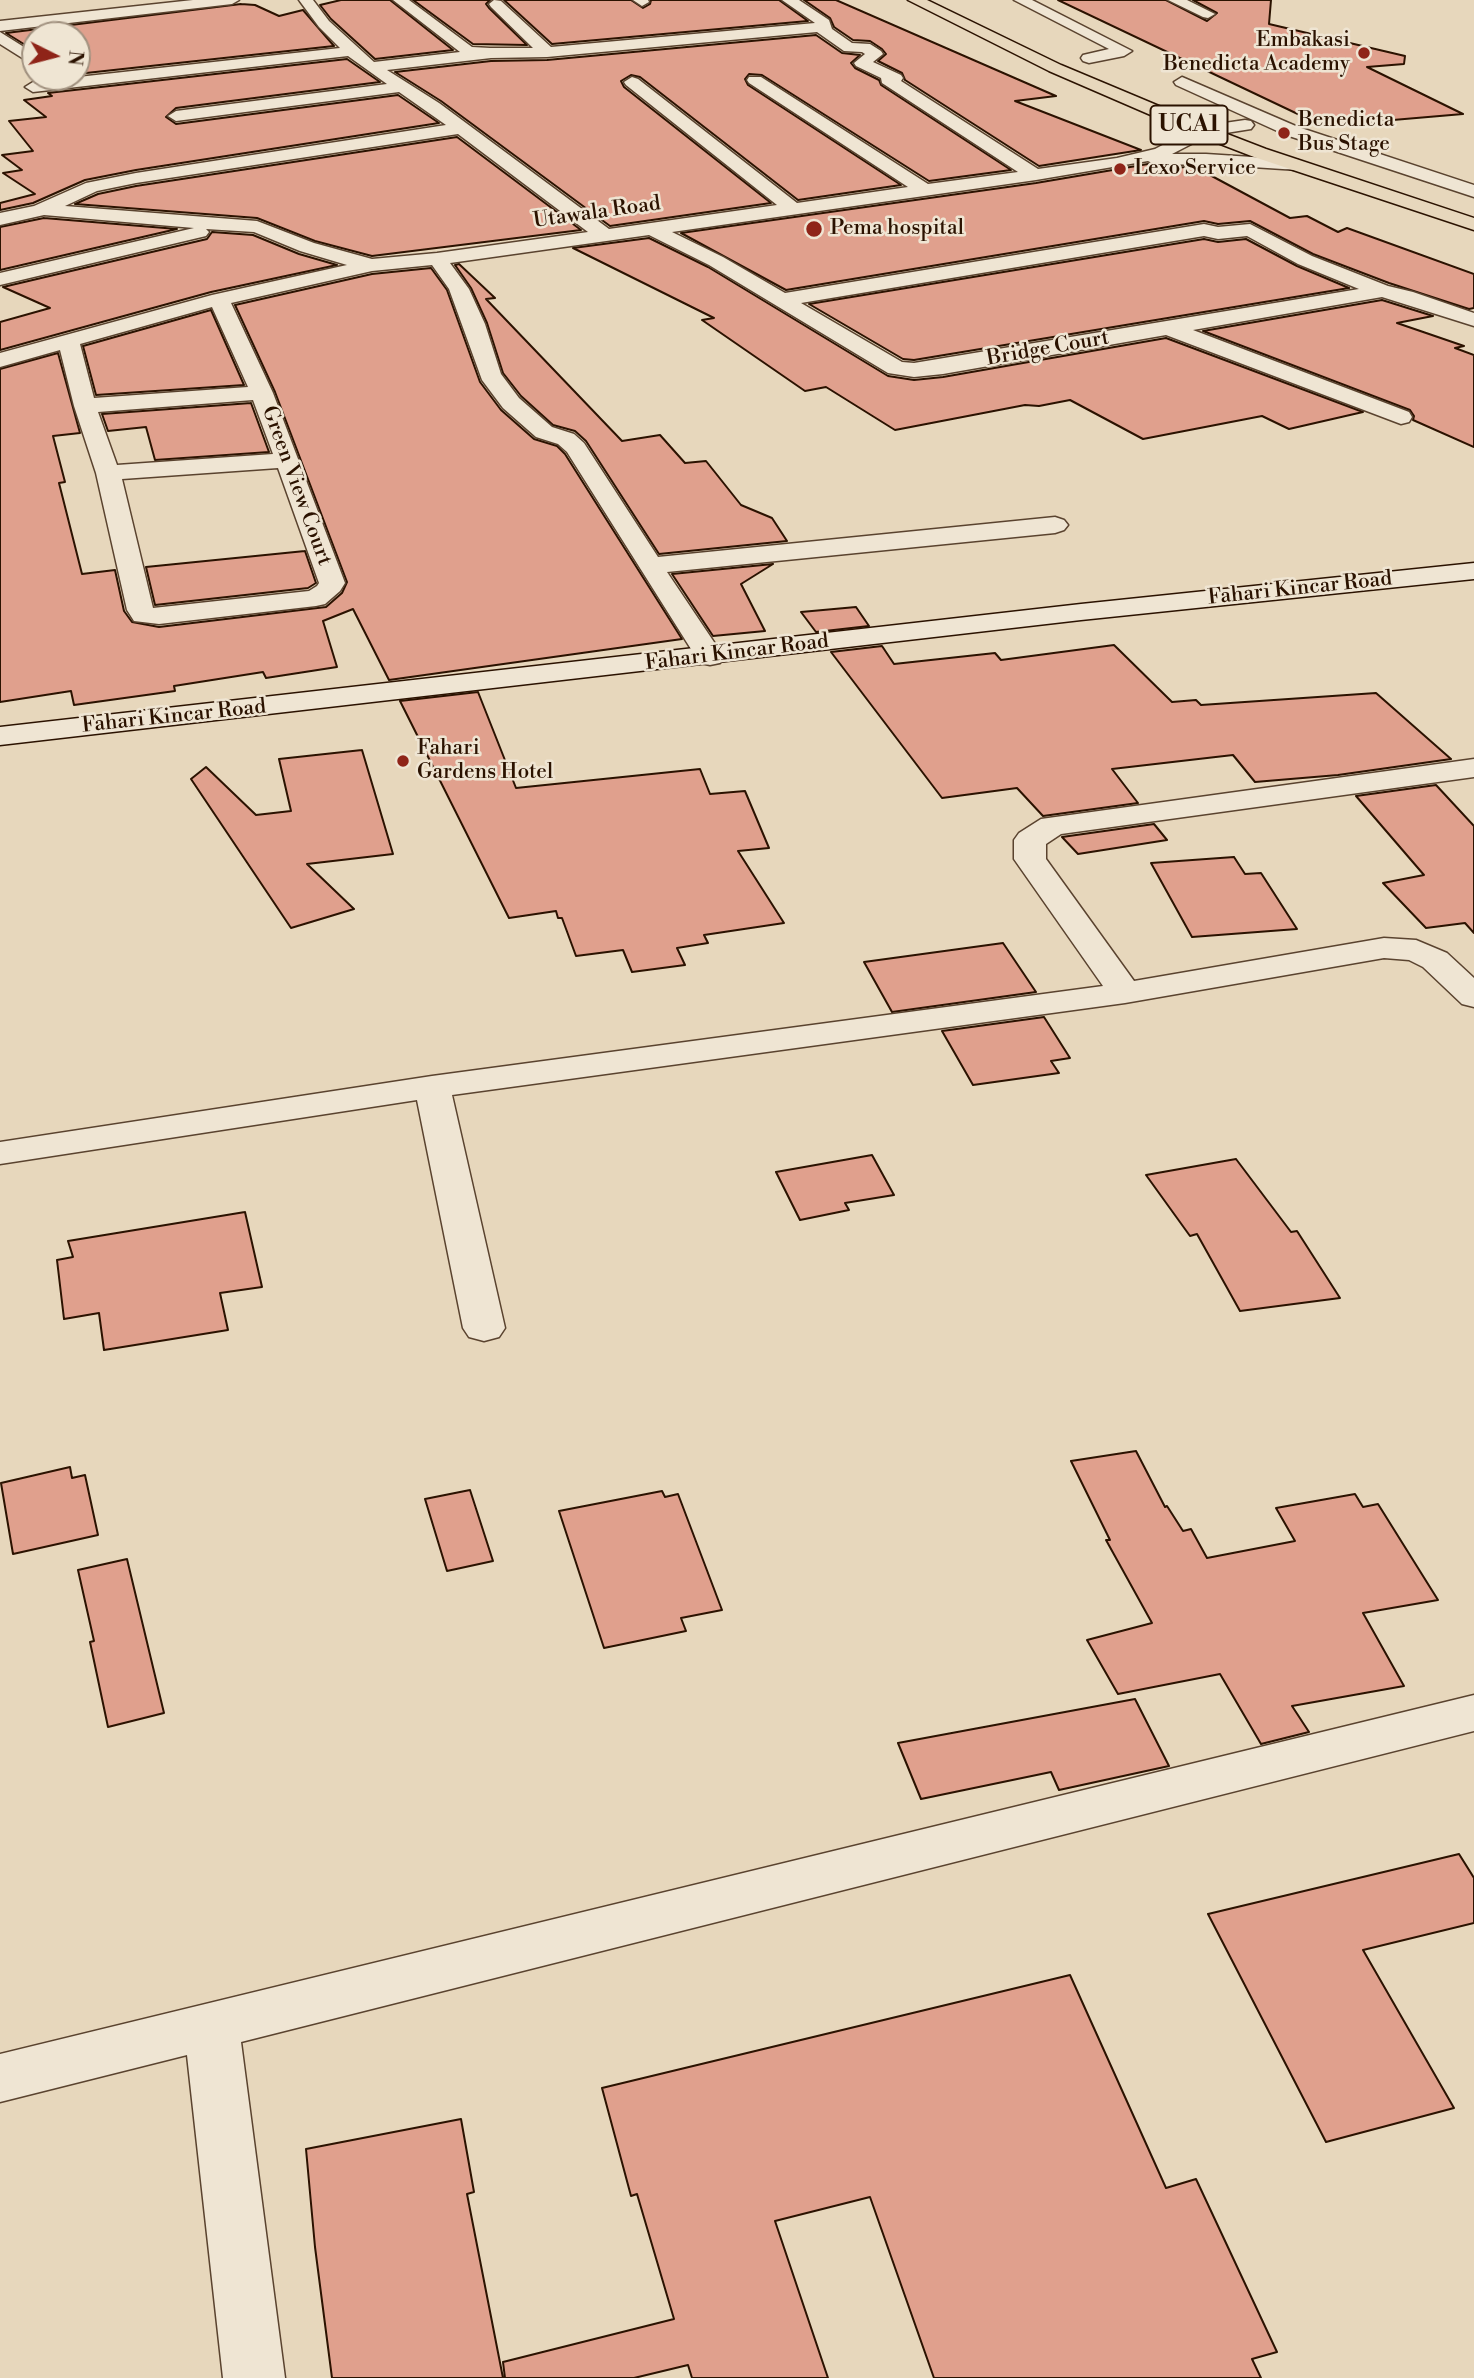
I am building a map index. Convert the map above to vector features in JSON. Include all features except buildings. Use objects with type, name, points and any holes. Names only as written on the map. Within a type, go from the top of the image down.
[{"type":"main road","name":"UCA1","points":[[915,0],[1055,68],[1203,131],[1474,223]]},
{"type":"main road","points":[[1083,55],[1119,72]]},
{"type":"main road","name":"UCA1","points":[[1179,89],[1245,125],[1353,166],[1474,207]]},
{"type":"street","points":[[31,8],[49,21],[188,2],[232,0]]},
{"type":"street","points":[[306,0],[324,24],[372,67],[433,107],[603,234]]},
{"type":"street","points":[[400,0],[468,51],[489,54]]},
{"type":"street","points":[[789,0],[824,23],[826,27],[822,29]]},
{"type":"street","points":[[1021,0],[1124,51],[1083,55]]},
{"type":"street","points":[[1175,0],[1208,14]]},
{"type":"street","points":[[496,4],[547,52]]},
{"type":"street","points":[[0,26],[21,24]]},
{"type":"street","points":[[372,67],[489,54],[547,52],[822,29],[849,48],[865,47],[875,54],[862,63],[895,78],[888,80],[1036,175]]},
{"type":"street","points":[[0,37],[21,51]]},
{"type":"street","points":[[91,81],[355,51]]},
{"type":"street","points":[[755,80],[925,190]]},
{"type":"street","points":[[632,82],[792,208]]},
{"type":"street","points":[[176,116],[402,86]]},
{"type":"street","points":[[1179,89],[1292,131],[1474,191]]},
{"type":"street","points":[[406,111],[433,107]]},
{"type":"street","name":"Utawala Road","points":[[0,360],[69,343],[219,299],[372,265],[437,259],[1126,161],[1161,153],[1203,131],[1245,125]]},
{"type":"street","points":[[0,219],[40,210],[92,187],[160,173],[461,128]]},
{"type":"street","points":[[1126,161],[1206,159],[1298,165]]},
{"type":"street","points":[[0,206],[257,227],[307,247],[372,265]]},
{"type":"street","points":[[0,279],[233,224]]},
{"type":"street","name":"Bridge Court","points":[[650,228],[716,261],[896,368],[943,368],[1382,291],[1406,296],[1474,320]]},
{"type":"street","points":[[781,300],[1204,230],[1218,233],[1250,230],[1305,260],[1382,291]]},
{"type":"street","points":[[437,259],[459,289],[474,324],[489,375],[511,403],[544,432],[566,439],[576,448],[710,657]]},
{"type":"street","name":"Green View Court","points":[[69,343],[85,406],[108,473],[140,610],[144,615],[159,617],[316,598],[327,591],[332,583],[262,393],[240,339],[219,299]]},
{"type":"street","points":[[1168,328],[1401,417]]},
{"type":"street","points":[[85,406],[262,393]]},
{"type":"street","points":[[108,473],[285,460]]},
{"type":"street","points":[[650,566],[1055,525]]},
{"type":"street","name":"Fahari Kincar Road","points":[[0,736],[710,657],[1081,612],[1474,571]]},
{"type":"street","points":[[1125,993],[1030,859],[1030,839],[1052,825],[1474,768]]},
{"type":"street","points":[[0,1153],[432,1087],[1125,993],[1384,948],[1416,950],[1435,960],[1474,997]]},
{"type":"street","points":[[432,1087],[484,1328]]},
{"type":"street","points":[[0,2078],[1474,1713]]},
{"type":"street","points":[[211,2026],[254,2378]]},
{"type":"place","name":"Embakasi Benedicta Academy","points":[[1364,53]]},
{"type":"place","name":"Benedicta Bus Stage","points":[[1284,133]]},
{"type":"place","name":"Lexo Service","points":[[1120,169]]},
{"type":"place","name":"Pema hospital","points":[[814,229]]},
{"type":"place","name":"Fahari Gardens Hotel","points":[[403,761]]}]
